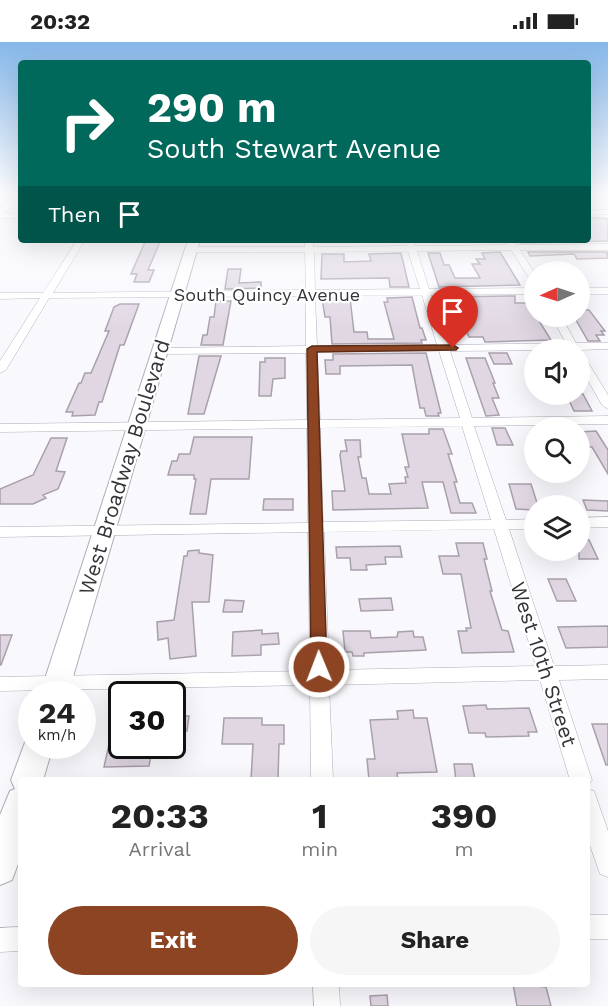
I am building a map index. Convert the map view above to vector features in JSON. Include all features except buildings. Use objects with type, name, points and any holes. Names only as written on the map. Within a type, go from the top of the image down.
[{"type":"highway","name":"West Broadway Boulevard","points":[[58,681],[193,245]]},
{"type":"highway","points":[[28,777],[34,759]]},
{"type":"highway","points":[[0,868],[18,811]]},
{"type":"street","points":[[0,370],[79,243]]},
{"type":"street","name":"West 10th Street","points":[[410,244],[580,777]]},
{"type":"street","points":[[512,244],[524,263]]},
{"type":"street","points":[[193,245],[512,244],[608,247]]},
{"type":"street","points":[[309,245],[322,777]]},
{"type":"street","name":"South Quincy Avenue","points":[[0,296],[524,291]]},
{"type":"street","points":[[590,291],[608,291]]},
{"type":"street","points":[[590,349],[608,346]]},
{"type":"street","points":[[160,351],[443,348],[524,350]]},
{"type":"street","points":[[590,375],[608,405]]},
{"type":"street","points":[[0,428],[608,420]]},
{"type":"street","points":[[590,523],[608,522]]},
{"type":"street","points":[[0,532],[524,524]]},
{"type":"street","points":[[96,687],[319,678],[608,672]]},
{"type":"street","points":[[0,684],[18,686]]},
{"type":"street","points":[[590,810],[608,866]]},
{"type":"street","points":[[590,927],[608,927]]},
{"type":"street","points":[[0,940],[18,939]]},
{"type":"street","points":[[326,987],[327,1006]]},
{"type":"route","points":[[319,667],[312,349],[453,348]]}]
